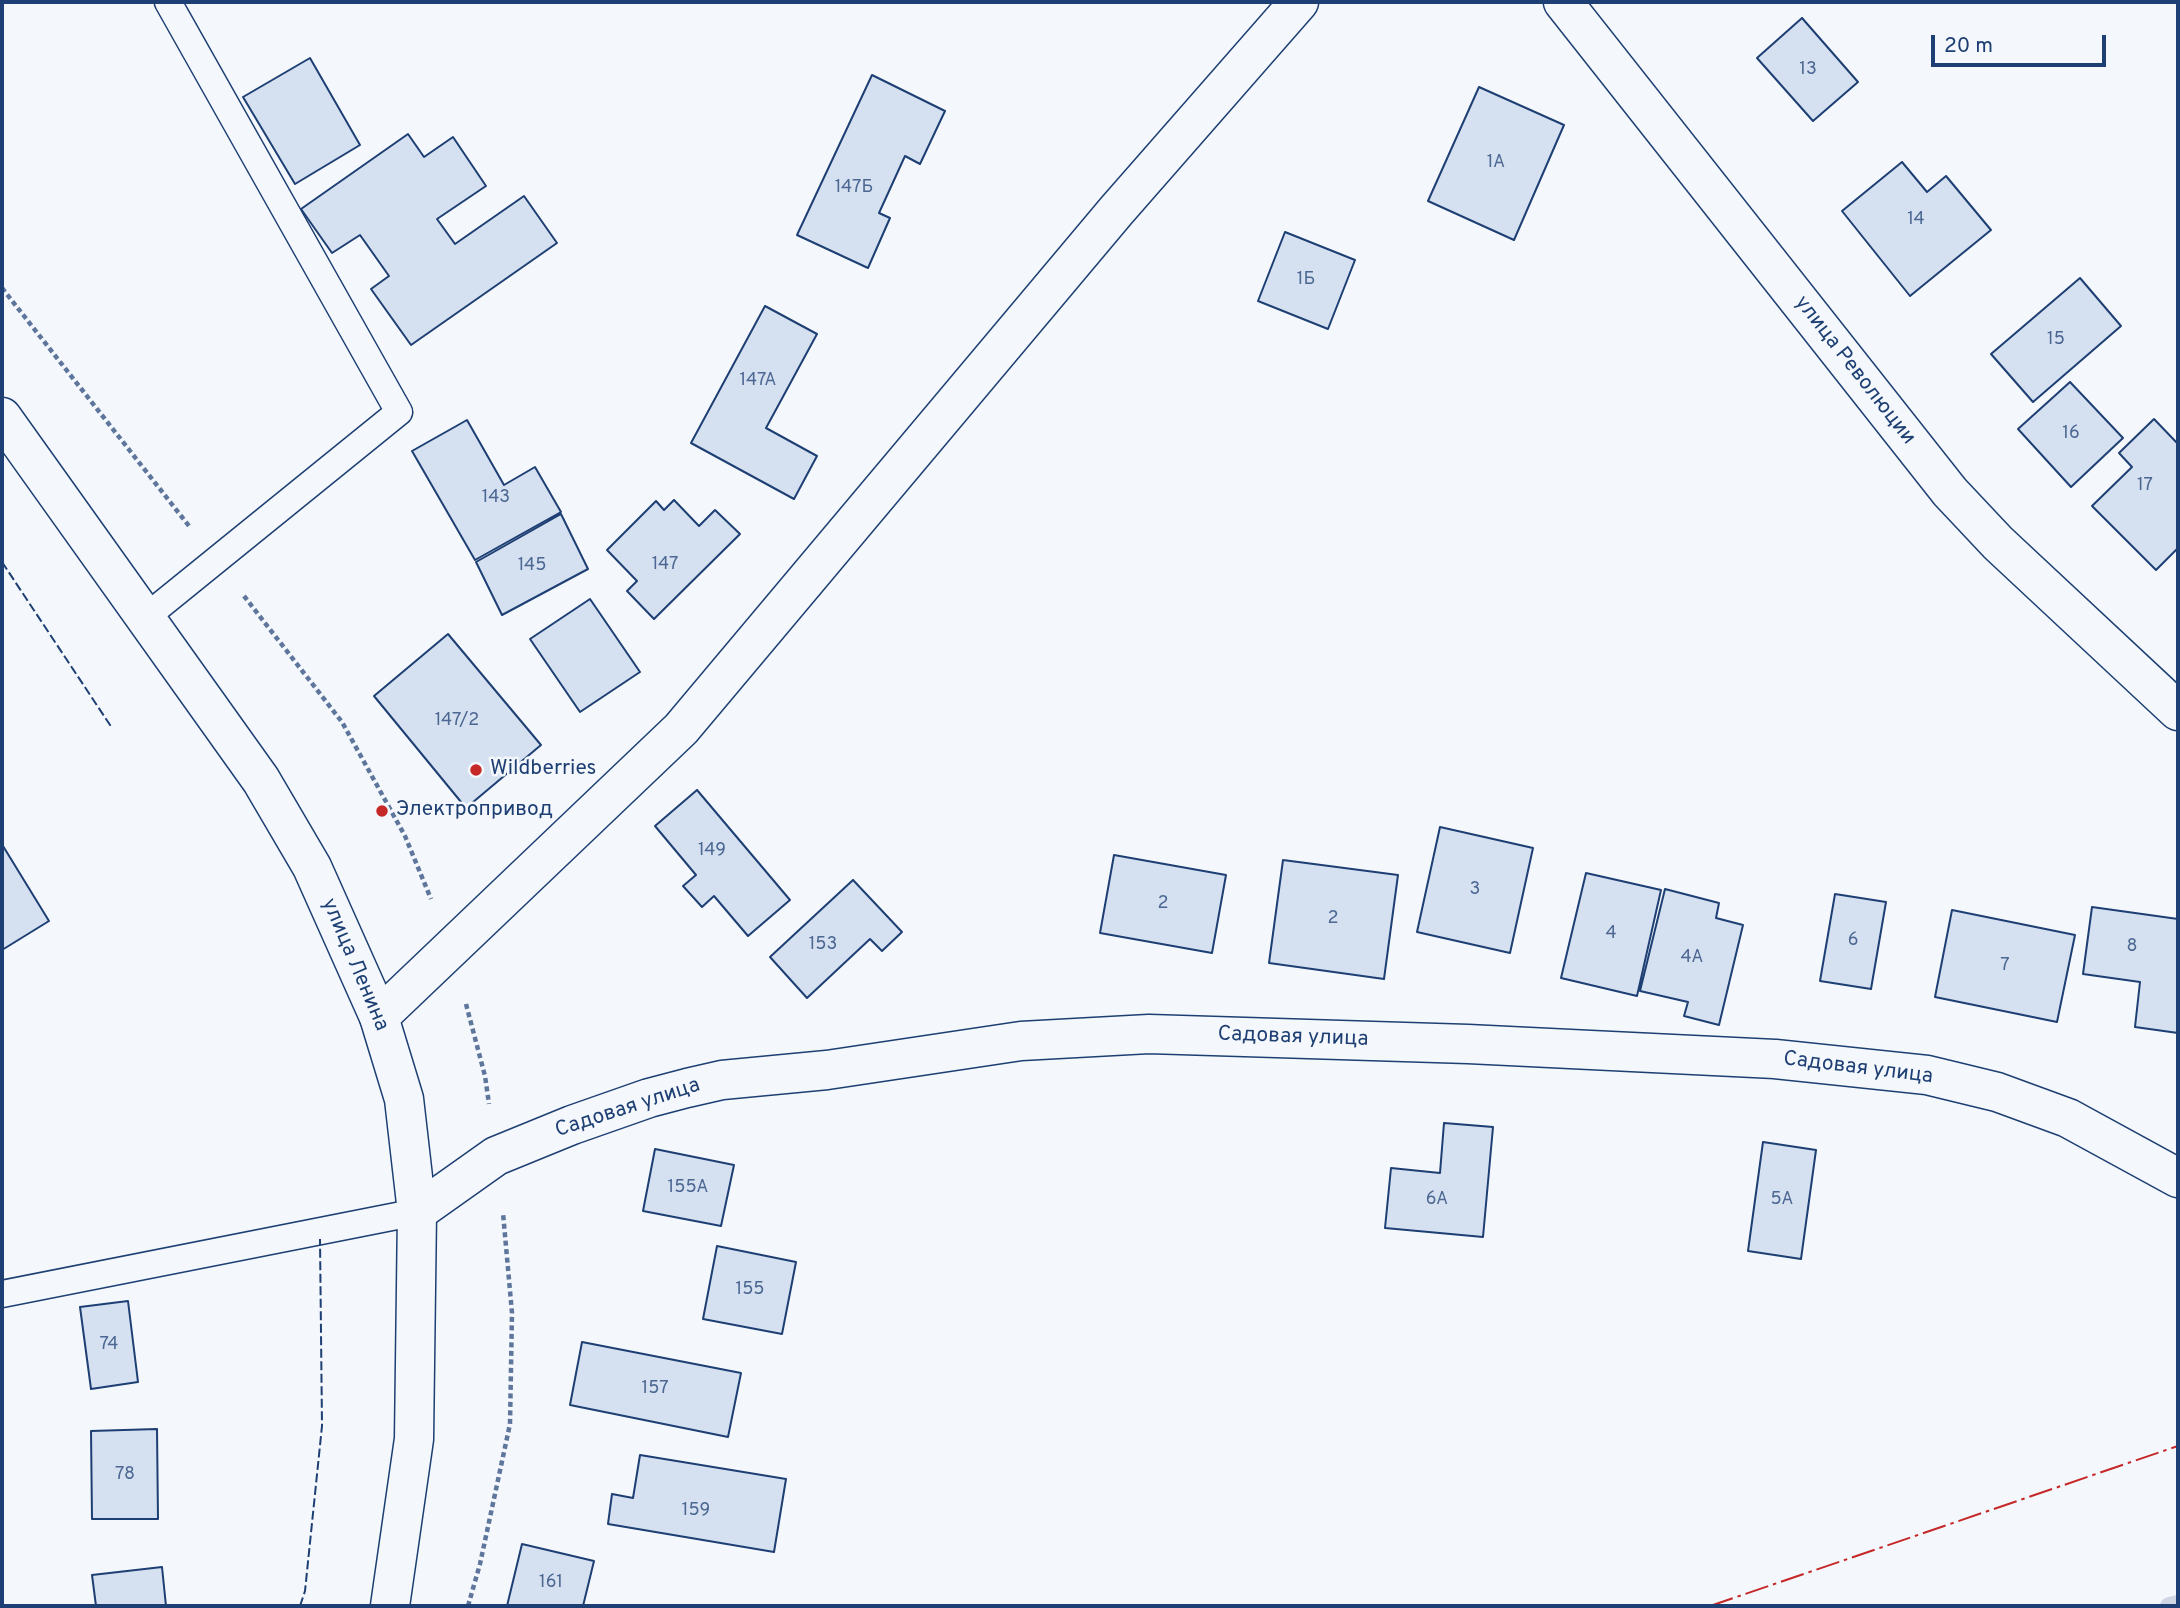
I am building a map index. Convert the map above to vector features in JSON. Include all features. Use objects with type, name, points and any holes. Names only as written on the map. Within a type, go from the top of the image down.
[{"type":"street","points":[[379,1017],[681,729],[1116,211],[1299,2]]},
{"type":"street","name":"улица Революции","points":[[1563,2],[1950,492],[1998,543],[2178,711]]},
{"type":"street","name":"улица Ленина","points":[[2,417],[261,780],[312,867],[379,1017],[404,1099],[417,1212],[414,1439],[390,1606]]},
{"type":"street","name":"Садовая улица","points":[[417,1212],[496,1156],[584,1121],[687,1088],[722,1080],[827,1070],[1021,1041],[1149,1034],[1468,1044],[1775,1059],[1927,1075],[1997,1092],[2068,1118],[2178,1178]]},
{"type":"lane","points":[[146,617],[399,412],[168,2]]},
{"type":"lane","points":[[2,1294],[417,1212]]},
{"type":"building","points":[[1802,18],[1858,82],[1813,121],[1757,58]]},
{"type":"building","points":[[310,58],[360,145],[295,184],[243,97]]},
{"type":"building","points":[[872,75],[945,111],[920,164],[905,156],[879,213],[890,218],[868,268],[797,235]]},
{"type":"building","points":[[1479,87],[1564,125],[1514,240],[1428,201]]},
{"type":"building","points":[[408,134],[424,157],[453,137],[486,186],[437,219],[455,244],[524,196],[557,243],[411,345],[371,289],[389,276],[360,235],[332,253],[301,209]]},
{"type":"building","points":[[1902,162],[1927,192],[1946,176],[1991,230],[1910,296],[1842,211]]},
{"type":"building","points":[[1285,232],[1355,260],[1328,329],[1258,301]]},
{"type":"building","points":[[2080,278],[2121,326],[2033,402],[1991,354]]},
{"type":"building","points":[[765,306],[817,334],[766,428],[817,456],[794,499],[691,443]]},
{"type":"building","points":[[2070,382],[2123,438],[2071,487],[2018,429]]},
{"type":"building","points":[[2154,419],[2178,444],[2178,548],[2156,570],[2092,506],[2132,467],[2119,453]]},
{"type":"building","points":[[467,420],[504,485],[535,467],[561,512],[475,560],[412,451]]},
{"type":"building","points":[[674,500],[699,526],[715,510],[740,534],[654,619],[627,591],[637,581],[607,550],[656,501],[664,510]]},
{"type":"building","points":[[561,514],[588,569],[502,615],[476,562]]},
{"type":"building","points":[[590,599],[640,672],[580,712],[530,639]]},
{"type":"building","points":[[448,634],[541,745],[466,808],[374,696]]},
{"type":"building","points":[[697,790],[790,900],[748,936],[714,896],[702,907],[683,886],[696,875],[655,826]]},
{"type":"building","points":[[1440,827],[1533,848],[1510,953],[1417,932]]},
{"type":"building","points":[[2,847],[49,921],[2,950]]},
{"type":"building","points":[[1114,855],[1226,875],[1212,953],[1100,933]]},
{"type":"building","points":[[1283,860],[1398,875],[1384,979],[1269,963]]},
{"type":"building","points":[[1586,873],[1661,890],[1637,996],[1561,978]]},
{"type":"building","points":[[853,880],[902,932],[882,951],[870,939],[807,998],[770,957]]},
{"type":"building","points":[[1665,889],[1719,903],[1716,918],[1743,925],[1719,1025],[1684,1016],[1688,1002],[1640,991]]},
{"type":"building","points":[[1835,894],[1886,902],[1871,989],[1820,981]]},
{"type":"building","points":[[2092,907],[2178,919],[2178,1033],[2135,1027],[2140,982],[2083,974]]},
{"type":"building","points":[[1952,910],[2075,935],[2057,1022],[1935,997]]},
{"type":"building","points":[[1444,1123],[1493,1127],[1483,1237],[1385,1228],[1391,1168],[1440,1173]]},
{"type":"building","points":[[1763,1142],[1816,1150],[1801,1259],[1748,1251]]},
{"type":"building","points":[[655,1149],[734,1165],[721,1226],[643,1211]]},
{"type":"building","points":[[717,1246],[796,1262],[782,1334],[703,1319]]},
{"type":"building","points":[[128,1301],[138,1382],[91,1389],[80,1307]]},
{"type":"building","points":[[582,1342],[741,1373],[728,1437],[570,1405]]},
{"type":"building","points":[[157,1429],[158,1519],[92,1519],[91,1431]]},
{"type":"building","points":[[640,1455],[786,1479],[774,1552],[608,1524],[612,1494],[633,1498]]},
{"type":"building","points":[[522,1544],[594,1561],[583,1606],[507,1606]]},
{"type":"building","points":[[162,1567],[166,1606],[96,1606],[92,1575]]},
{"type":"waterway","points":[[2169,1606],[2178,1604]]},
{"type":"fence","points":[[2,562],[112,728]]},
{"type":"fence","points":[[300,1606],[305,1591],[322,1426],[320,1239]]},
{"type":"power","points":[[1710,1606],[2178,1446]]},
{"type":"place","name":"Wildberries","points":[[476,770]]},
{"type":"place","name":"Электропривод","points":[[382,811]]}]
